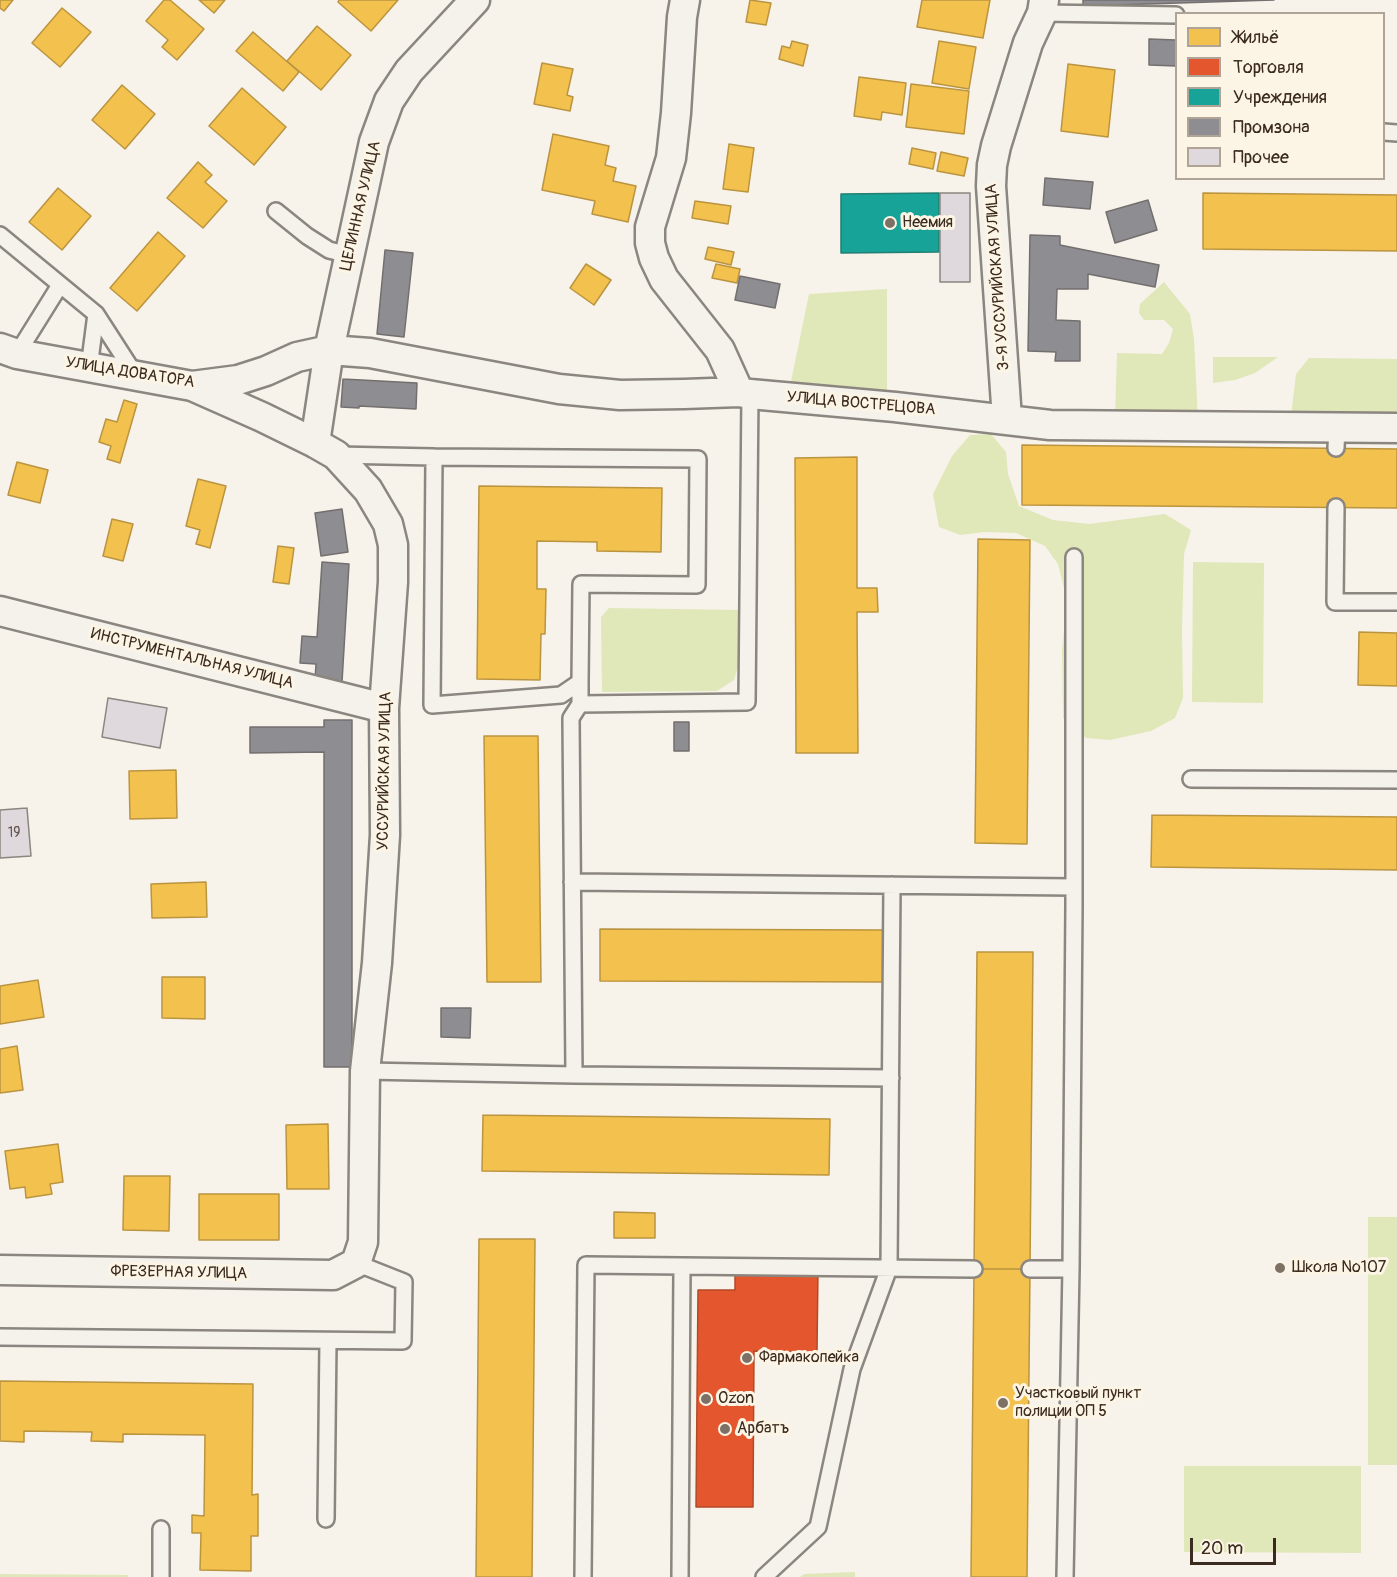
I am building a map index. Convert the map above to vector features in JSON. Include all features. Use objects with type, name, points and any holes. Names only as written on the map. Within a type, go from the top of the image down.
[{"type":"street","name":"ЦЕЛИННАЯ УЛИЦА","points":[[325,449],[329,350],[374,142],[389,101],[409,71],[475,0]]},
{"type":"street","points":[[685,0],[671,158],[650,227],[650,243],[664,279],[720,350],[745,393]]},
{"type":"street","name":"3-Я УССУРИЙСКАЯ УЛИЦА","points":[[1007,419],[991,186],[992,165],[1028,43],[1043,6]]},
{"type":"street","name":"УЛИЦА ВОСТРЕЦОВА","points":[[329,350],[370,352],[559,389],[620,395],[745,393],[1050,425],[1336,438],[1397,428]]},
{"type":"street","name":"УЛИЦА ДОВАТОРА","points":[[9,351],[192,386],[238,380],[297,357],[329,350]]},
{"type":"street","name":"УССУРИЙСКАЯ УЛИЦА","points":[[192,386],[262,417],[325,449],[368,490],[388,524],[393,545],[393,582],[384,708],[385,836],[377,963],[365,1071],[363,1242],[356,1263]]},
{"type":"street","name":"ИНСТРУМЕНТАЛЬНАЯ УЛИЦА","points":[[0,611],[384,708]]},
{"type":"street","name":"ФРЕЗЕРНАЯ УЛИЦА","points":[[0,1270],[333,1275],[356,1263]]},
{"type":"lane","points":[[1043,6],[1175,15]]},
{"type":"lane","points":[[276,211],[307,236],[330,250],[349,255]]},
{"type":"lane","points":[[0,235],[96,314],[136,376]]},
{"type":"lane","points":[[9,351],[60,285]]},
{"type":"lane","points":[[89,368],[96,314]]},
{"type":"lane","points":[[580,704],[747,702],[745,393]]},
{"type":"lane","points":[[325,449],[434,457],[698,459],[697,585],[581,584],[580,704],[571,718],[574,1075]]},
{"type":"lane","points":[[434,457],[432,705],[561,695],[580,682]]},
{"type":"lane","points":[[1336,507],[1335,602],[1397,602]]},
{"type":"lane","points":[[1065,1577],[1071,1269],[1074,557]]},
{"type":"lane","points":[[1191,779],[1397,780]]},
{"type":"lane","points":[[572,882],[1074,887]]},
{"type":"lane","points":[[764,1577],[818,1527],[852,1369],[889,1268],[892,885]]},
{"type":"lane","points":[[365,1071],[891,1078]]},
{"type":"lane","points":[[0,1337],[403,1341],[404,1282],[356,1263]]},
{"type":"lane","points":[[583,1577],[586,1265],[974,1269]]},
{"type":"lane","points":[[680,1577],[682,1266]]},
{"type":"lane","points":[[1030,1269],[1071,1269]]},
{"type":"lane","points":[[326,1519],[328,1341]]},
{"type":"lane","points":[[161,1529],[161,1577]]},
{"type":"green space","points":[[1164,282],[1190,314],[1194,339],[1198,420],[1115,417],[1117,353],[1162,354],[1169,343],[1173,329],[1164,320],[1144,320],[1139,313],[1140,304]]},
{"type":"green space","points":[[887,289],[887,391],[789,391],[809,294]]},
{"type":"green space","points":[[1213,357],[1278,357],[1255,373],[1235,380],[1213,383]]},
{"type":"green space","points":[[1309,358],[1397,359],[1397,418],[1291,416],[1296,374]]},
{"type":"green space","points":[[991,434],[1006,452],[1008,474],[1019,506],[1053,520],[1089,524],[1165,514],[1191,530],[1184,554],[1183,698],[1175,718],[1151,731],[1110,740],[1086,738],[1063,718],[1062,649],[1067,601],[1058,564],[1045,546],[1016,533],[984,532],[960,535],[939,527],[933,494],[952,456],[970,435]]},
{"type":"green space","points":[[1193,562],[1264,563],[1263,703],[1192,702]]},
{"type":"green space","points":[[609,608],[740,610],[740,660],[734,680],[717,691],[602,692],[601,617]]},
{"type":"green space","points":[[1368,1217],[1397,1217],[1397,1465],[1368,1465]]},
{"type":"green space","points":[[1184,1466],[1361,1466],[1361,1553],[1184,1552]]},
{"type":"green space","points":[[855,1572],[855,1577],[800,1577],[804,1574]]},
{"type":"green space","points":[[0,1574],[128,1575],[128,1577],[0,1577]]},
{"type":"building: Жильё","points":[[0,0],[13,0],[4,11],[0,8]]},
{"type":"building: Жильё","points":[[164,0],[170,0],[204,29],[177,60],[162,47],[168,40],[146,21]]},
{"type":"building: Жильё","points":[[199,0],[225,0],[214,13]]},
{"type":"building: Жильё","points":[[339,0],[398,0],[371,31],[338,2]]},
{"type":"building: Жильё","points":[[750,0],[771,3],[766,25],[746,22]]},
{"type":"building: Жильё","points":[[922,0],[990,0],[983,38],[917,27]]},
{"type":"building: Жильё","points":[[62,8],[91,32],[60,67],[32,43]]},
{"type":"building: Жильё","points":[[317,26],[351,55],[321,90],[287,61]]},
{"type":"building: Жильё","points":[[253,32],[299,72],[283,91],[236,51]]},
{"type":"building: Жильё","points":[[792,41],[808,45],[803,66],[779,59],[782,46],[790,48]]},
{"type":"building: Жильё","points":[[939,41],[976,47],[969,89],[932,83]]},
{"type":"building: Жильё","points":[[542,63],[573,69],[567,95],[573,97],[570,111],[534,104]]},
{"type":"building: Жильё","points":[[1068,64],[1115,70],[1108,137],[1061,131]]},
{"type":"building: Жильё","points":[[859,77],[906,83],[902,115],[882,112],[881,120],[854,116]]},
{"type":"building: Жильё","points":[[911,84],[969,91],[964,134],[906,127]]},
{"type":"building: Жильё","points":[[122,85],[155,114],[125,149],[92,120]]},
{"type":"building: Жильё","points":[[242,88],[286,127],[254,165],[209,126]]},
{"type":"building: Жильё","points":[[553,134],[609,146],[605,165],[616,168],[613,181],[636,186],[628,222],[592,214],[595,201],[542,190]]},
{"type":"building: Жильё","points":[[729,144],[754,148],[748,192],[723,189]]},
{"type":"building: Жильё","points":[[912,148],[936,153],[933,169],[909,164]]},
{"type":"building: Жильё","points":[[941,152],[968,158],[964,176],[937,171]]},
{"type":"building: Жильё","points":[[198,162],[212,175],[205,182],[227,201],[203,228],[167,198]]},
{"type":"building: Жильё","points":[[58,188],[91,216],[62,250],[29,222]]},
{"type":"building: Жильё","points":[[1203,193],[1397,195],[1397,251],[1203,249]]},
{"type":"building: Жильё","points":[[695,201],[731,206],[728,224],[692,218]]},
{"type":"building: Жильё","points":[[158,232],[185,256],[137,311],[110,288]]},
{"type":"building: Жильё","points":[[708,247],[734,252],[731,265],[705,259]]},
{"type":"building: Жильё","points":[[586,264],[611,280],[594,305],[570,288]]},
{"type":"building: Жильё","points":[[716,264],[740,269],[737,283],[712,278]]},
{"type":"building: Жильё","points":[[124,400],[137,404],[120,463],[107,459],[111,446],[99,442],[106,419],[117,422]]},
{"type":"building: Жильё","points":[[1022,445],[1397,449],[1397,508],[1022,505]]},
{"type":"building: Жильё","points":[[857,457],[857,588],[877,588],[878,612],[857,612],[858,753],[796,753],[795,458]]},
{"type":"building: Жильё","points":[[17,462],[48,470],[40,503],[8,495]]},
{"type":"building: Жильё","points":[[198,479],[226,486],[210,548],[196,544],[200,530],[186,526]]},
{"type":"building: Жильё","points":[[479,486],[662,488],[661,552],[597,551],[597,542],[537,541],[537,589],[546,589],[545,634],[541,634],[540,680],[477,679]]},
{"type":"building: Жильё","points":[[112,519],[133,524],[123,561],[103,556]]},
{"type":"building: Жильё","points":[[978,539],[1030,540],[1027,844],[975,843]]},
{"type":"building: Жильё","points":[[278,546],[294,548],[289,584],[273,582]]},
{"type":"building: Жильё","points":[[1359,632],[1397,633],[1397,686],[1358,685]]},
{"type":"building: Жильё","points":[[484,736],[538,736],[541,982],[487,982]]},
{"type":"building: Жильё","points":[[176,770],[177,818],[130,819],[129,771]]},
{"type":"building: Жильё","points":[[1152,815],[1397,817],[1397,870],[1151,867]]},
{"type":"building: Жильё","points":[[206,882],[207,917],[152,918],[151,884]]},
{"type":"building: Жильё","points":[[600,929],[884,930],[884,982],[600,981]]},
{"type":"building: Жильё","points":[[977,952],[1033,952],[1030,1269],[974,1269]]},
{"type":"building: Жильё","points":[[162,977],[205,977],[205,1019],[162,1018]]},
{"type":"building: Жильё","points":[[38,980],[44,1017],[0,1024],[0,986]]},
{"type":"building: Жильё","points":[[17,1046],[23,1090],[0,1093],[0,1049]]},
{"type":"building: Жильё","points":[[483,1115],[830,1119],[829,1175],[482,1171]]},
{"type":"building: Жильё","points":[[328,1124],[329,1189],[287,1189],[286,1125]]},
{"type":"building: Жильё","points":[[58,1144],[63,1182],[50,1184],[52,1194],[26,1198],[25,1187],[10,1189],[5,1151]]},
{"type":"building: Жильё","points":[[124,1176],[170,1176],[169,1231],[123,1230]]},
{"type":"building: Жильё","points":[[199,1194],[279,1194],[279,1240],[199,1240]]},
{"type":"building: Жильё","points":[[614,1212],[655,1213],[655,1238],[614,1238]]},
{"type":"building: Жильё","points":[[479,1239],[535,1239],[532,1577],[476,1577]]},
{"type":"building: Жильё","points":[[974,1269],[1030,1269],[1027,1577],[971,1577]]},
{"type":"building: Жильё","points":[[0,1381],[253,1384],[252,1495],[258,1494],[258,1536],[251,1536],[251,1571],[200,1570],[201,1533],[192,1533],[192,1515],[204,1516],[205,1435],[123,1434],[123,1442],[91,1441],[92,1432],[24,1431],[24,1442],[0,1441]]},
{"type":"building: Торговля","name":"Арбатъ","points":[[735,1269],[818,1270],[817,1352],[754,1351],[753,1507],[696,1507],[698,1290],[735,1290]]},
{"type":"building: Учреждения","name":"Неемия","points":[[939,193],[939,252],[841,253],[841,194]]},
{"type":"building: Промзона","points":[[1083,0],[1274,0],[1083,6]]},
{"type":"building: Промзона","points":[[1149,39],[1175,40],[1175,66],[1149,65]]},
{"type":"building: Промзона","points":[[1045,178],[1093,182],[1090,209],[1043,205]]},
{"type":"building: Промзона","points":[[1148,200],[1157,230],[1115,243],[1106,212]]},
{"type":"building: Промзона","points":[[1030,235],[1060,236],[1060,245],[1159,265],[1155,287],[1088,274],[1088,289],[1057,289],[1056,320],[1080,321],[1080,361],[1055,361],[1056,352],[1028,351]]},
{"type":"building: Промзона","points":[[385,250],[413,253],[404,337],[377,334]]},
{"type":"building: Промзона","points":[[740,276],[780,284],[775,308],[735,300]]},
{"type":"building: Промзона","points":[[343,379],[417,383],[416,409],[341,407]]},
{"type":"building: Промзона","points":[[342,509],[348,552],[321,556],[315,513]]},
{"type":"building: Промзона","points":[[322,562],[349,564],[342,682],[315,680],[316,664],[300,663],[302,636],[317,637]]},
{"type":"building: Промзона","points":[[324,720],[352,720],[352,1067],[324,1067],[324,752],[250,753],[250,727],[324,727]]},
{"type":"building: Промзона","points":[[674,722],[689,722],[689,751],[674,751]]},
{"type":"building: Промзона","points":[[441,1008],[471,1008],[470,1038],[441,1037]]},
{"type":"building: Прочее","points":[[940,193],[970,193],[970,282],[940,282]]},
{"type":"building: Прочее","points":[[108,698],[167,708],[160,748],[102,737]]},
{"type":"building: Прочее","points":[[27,808],[31,856],[0,858],[0,810]]},
{"type":"place","name":"Неемия","points":[[890,223]]},
{"type":"place","name":"Школа №107","points":[[1280,1268]]},
{"type":"place","name":"Фармакопейка","points":[[747,1358]]},
{"type":"place","name":"Ozon","points":[[706,1399]]},
{"type":"place","name":"Участковый пункт полиции ОП 5","points":[[1003,1403]]},
{"type":"place","name":"Арбатъ","points":[[725,1429]]}]
